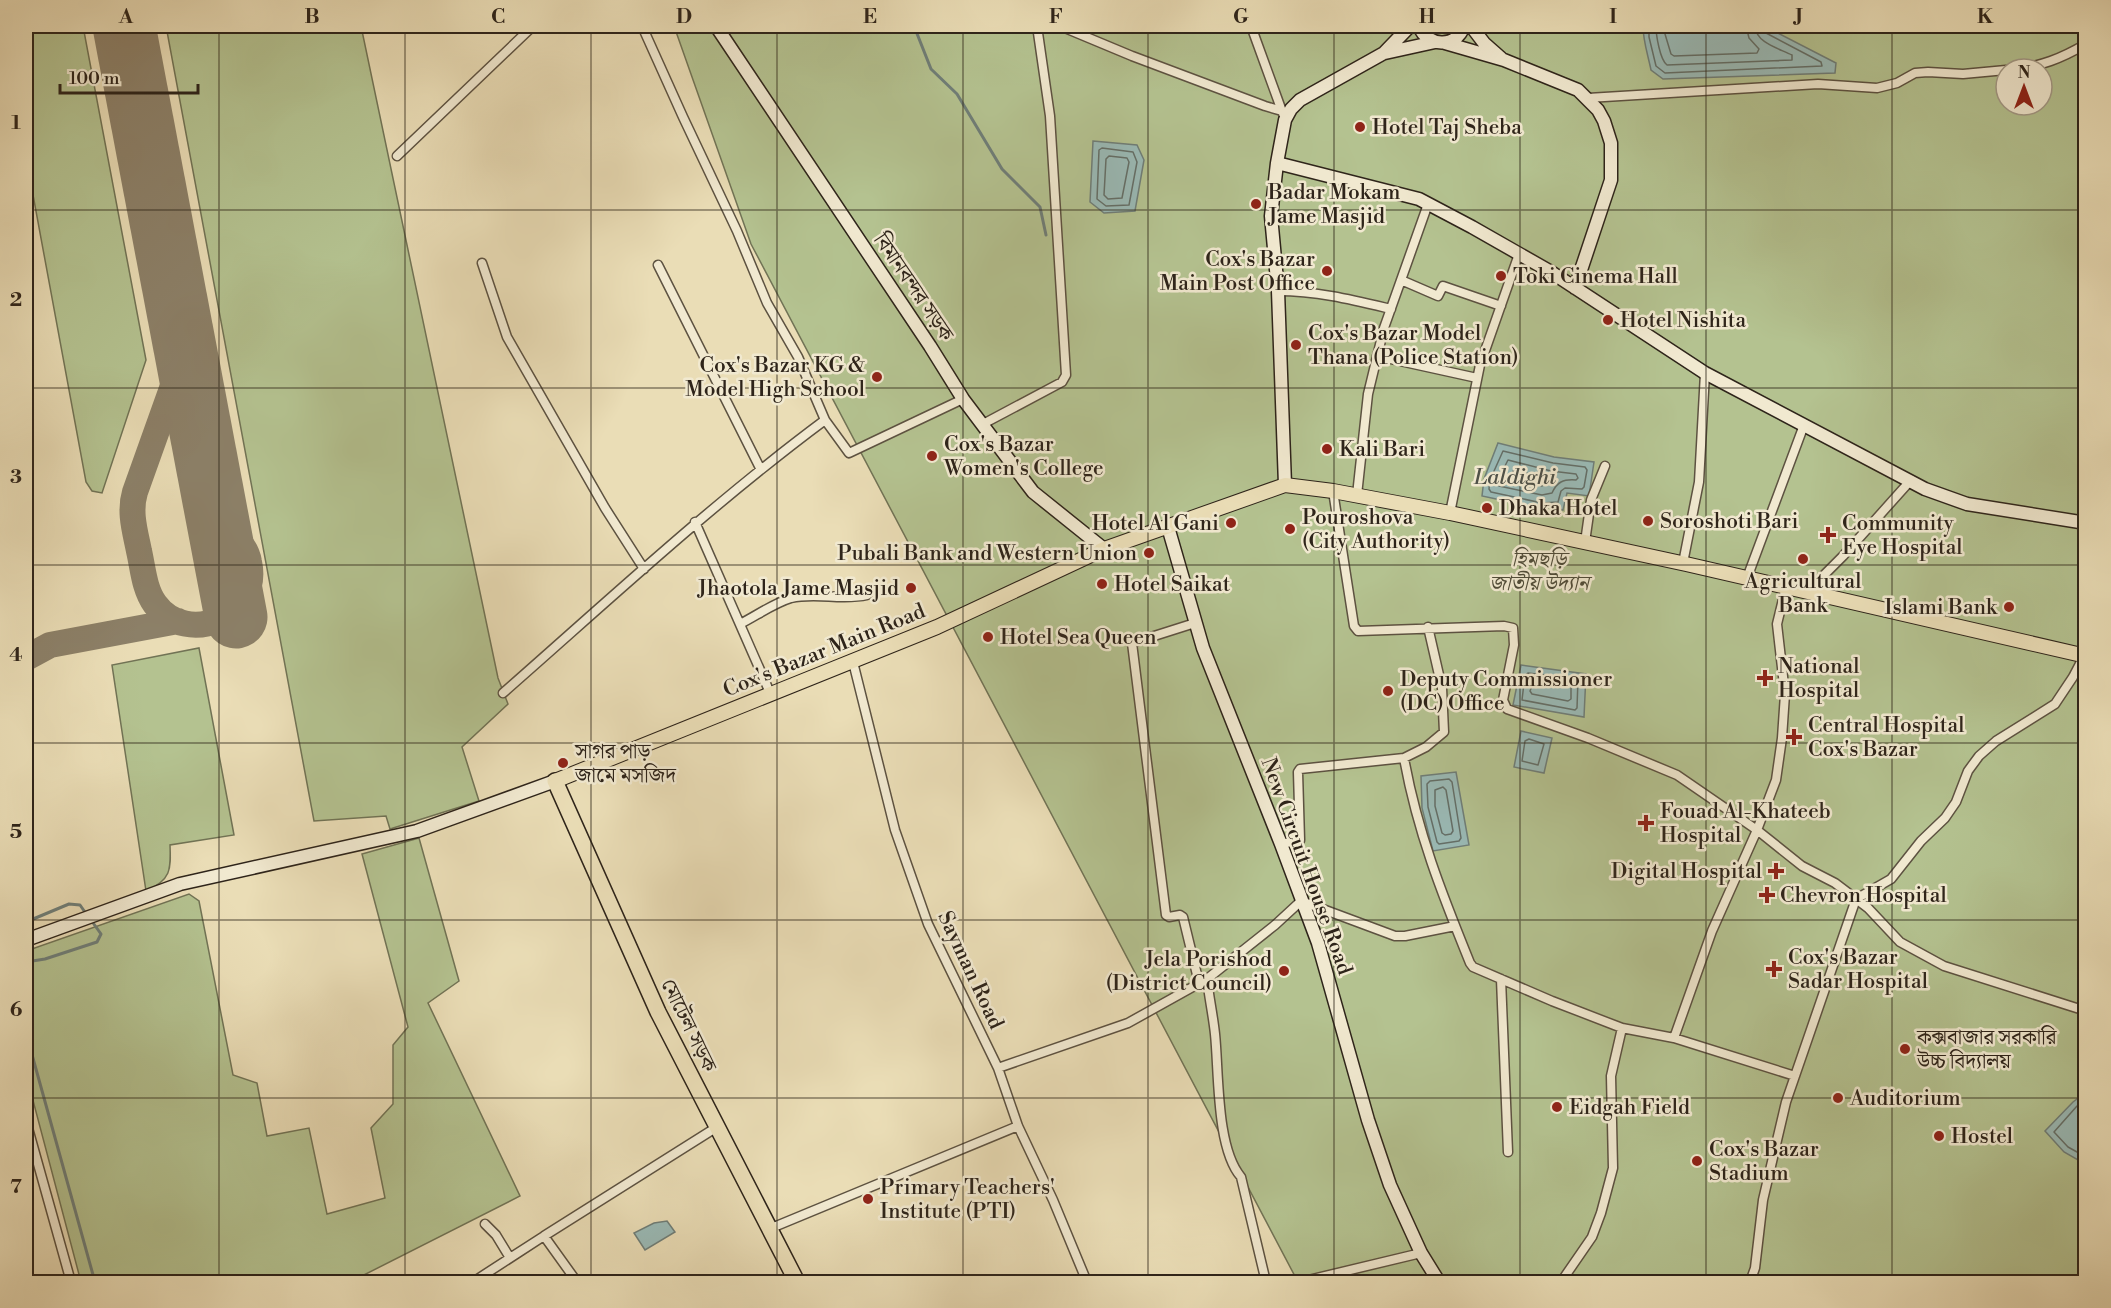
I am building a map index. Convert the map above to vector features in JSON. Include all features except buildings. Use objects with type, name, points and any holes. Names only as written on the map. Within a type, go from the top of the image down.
[{"type":"highway","name":"মোটেল সড়ক","points":[[555,782],[658,1012],[797,1282]]},
{"type":"main road","points":[[1285,486],[1333,490],[1450,513],[1683,563],[2085,656]]},
{"type":"main road","name":"Cox's Bazar Main Road","points":[[555,782],[937,627],[1104,549],[1285,486]]},
{"type":"street","points":[[397,156],[532,26]]},
{"type":"street","points":[[642,26],[737,231],[767,303],[798,357],[825,420],[849,453],[963,399]]},
{"type":"street","name":"বিমানবন্দর সড়ক","points":[[716,26],[963,399],[1033,492],[1104,549]]},
{"type":"street","points":[[983,424],[1062,382],[1066,375],[1050,116],[1037,26]]},
{"type":"street","points":[[1060,26],[1284,115]]},
{"type":"street","points":[[1251,26],[1284,115],[1276,163],[1271,216],[1278,291],[1285,486]]},
{"type":"street","points":[[1284,115],[1299,99],[1384,53],[1410,26]]},
{"type":"street","points":[[1419,26],[1423,34],[1440,43],[1504,60],[1578,90],[1598,110],[1609,131],[1611,180],[1575,288]]},
{"type":"street","points":[[1384,53],[1440,43],[1458,36],[1464,26]]},
{"type":"street","points":[[1471,26],[1484,43],[1504,60]]},
{"type":"street","points":[[2054,60],[2066,56],[2085,44]]},
{"type":"street","points":[[1588,98],[1818,84],[1877,88],[1897,83],[1915,73],[1963,74],[1994,71]]},
{"type":"street","points":[[1276,163],[1419,199],[1575,288],[1705,373],[1925,489],[1967,504],[2085,523]]},
{"type":"street","points":[[1357,495],[1368,394],[1377,356],[1428,204]]},
{"type":"street","points":[[1450,513],[1477,378],[1519,254]]},
{"type":"street","points":[[482,263],[507,337],[605,508],[644,568]]},
{"type":"street","points":[[658,265],[760,468]]},
{"type":"street","points":[[1401,280],[1438,296],[1443,286],[1501,306]]},
{"type":"street","points":[[1278,291],[1305,291],[1391,309]]},
{"type":"street","points":[[1377,356],[1477,378]]},
{"type":"street","points":[[1683,563],[1699,482],[1705,373]]},
{"type":"street","points":[[503,693],[695,522],[760,468],[825,420]]},
{"type":"street","points":[[1747,578],[1804,424]]},
{"type":"street","points":[[1585,542],[1591,500],[1605,466]]},
{"type":"street","points":[[1807,592],[1843,556],[1911,480]]},
{"type":"street","points":[[1333,490],[1354,626],[1358,631],[1428,627],[1504,626],[1513,628],[1514,645],[1503,700],[1507,709],[1588,738],[1677,776],[1758,830],[1803,866],[1835,883],[1868,908],[1900,942],[1944,966],[2085,1011]]},
{"type":"street","points":[[695,522],[771,695]]},
{"type":"street","name":"New Circuit House Road","points":[[1168,527],[1203,648],[1318,943],[1372,1131],[1390,1185],[1421,1253],[1440,1282]]},
{"type":"street","points":[[1674,1038],[1713,932],[1758,830],[1776,780],[1785,694],[1777,624],[1786,587]]},
{"type":"street","points":[[740,624],[790,598],[854,598],[867,595]]},
{"type":"street","points":[[1195,623],[1132,643],[1166,915],[1183,917],[1203,981],[1215,1033],[1218,1086],[1225,1136],[1231,1164],[1241,1177],[1266,1282]]},
{"type":"street","points":[[1281,844],[1300,840],[1298,772],[1300,769],[1404,758],[1426,747],[1444,732],[1442,688],[1428,627]]},
{"type":"street","points":[[1750,1282],[1755,1268],[1763,1200],[1785,1102],[1856,899],[1891,879],[1921,841],[1945,818],[1956,802],[1968,771],[1979,756],[1996,741],[2055,704],[2085,656]]},
{"type":"street","name":"Sayman Road","points":[[853,662],[895,830],[928,924],[998,1068],[1018,1126],[1053,1200],[1087,1282]]},
{"type":"street","points":[[1404,758],[1408,784],[1425,848],[1473,966],[1622,1028],[1674,1038],[1795,1076]]},
{"type":"street","points":[[26,940],[180,884],[417,831],[555,782]]},
{"type":"street","points":[[998,1068],[1128,1023],[1203,981],[1275,925],[1301,901],[1395,936],[1455,926]]},
{"type":"street","points":[[1501,979],[1508,1152]]},
{"type":"street","points":[[1561,1282],[1592,1237],[1601,1213],[1612,1168],[1611,1076],[1622,1028]]},
{"type":"street","points":[[26,1121],[71,1282]]},
{"type":"street","points":[[769,1229],[1018,1126]]},
{"type":"street","points":[[473,1282],[717,1127]]},
{"type":"street","points":[[485,1224],[496,1235],[510,1258]]},
{"type":"street","points":[[544,1236],[577,1282]]},
{"type":"street","points":[[1300,1282],[1421,1253]]},
{"type":"green space","points":[[26,26],[83,26],[146,360],[102,493],[92,491],[86,482],[26,157]]},
{"type":"green space","points":[[166,26],[361,26],[498,678],[508,704],[462,747],[479,801],[390,829],[386,816],[314,821]]},
{"type":"green space","name":"হিমছড়ি জাতীয় উদ্যান","points":[[674,26],[2085,26],[2085,1282],[1298,1282],[751,244]]},
{"type":"green space","points":[[199,648],[234,835],[170,845],[168,873],[160,883],[146,891],[112,665]]},
{"type":"green space","points":[[419,838],[459,981],[428,1003],[520,1196],[350,1282],[81,1282],[26,1074],[26,951],[189,894],[199,901],[233,1075],[257,1083],[267,1136],[309,1128],[327,1214],[385,1198],[371,1128],[393,1104],[393,1045],[408,1027],[362,854]]},
{"type":"water","points":[[1643,26],[1764,26],[1836,63],[1835,73],[1663,79],[1651,70]]},
{"type":"water","points":[[1093,141],[1137,145],[1144,160],[1135,211],[1104,213],[1090,202]]},
{"type":"water","name":"Laldighi","points":[[1498,443],[1554,457],[1594,462],[1589,496],[1567,493],[1563,510],[1550,507],[1543,509],[1482,496],[1484,479]]},
{"type":"water","points":[[1521,665],[1586,674],[1584,717],[1513,705]]},
{"type":"water","points":[[1521,731],[1552,738],[1544,773],[1514,767]]},
{"type":"water","points":[[1456,772],[1469,845],[1433,851],[1422,808],[1421,776]]},
{"type":"water","points":[[2085,1093],[2085,1164],[2064,1152],[2045,1131]]},
{"type":"water","points":[[667,1221],[675,1232],[645,1250],[634,1233],[654,1223]]},
{"type":"waterway","points":[[914,26],[931,69],[957,94],[1002,169],[1040,207],[1046,235]]},
{"type":"waterway","points":[[26,922],[69,904],[80,905],[87,915]]},
{"type":"waterway","points":[[26,962],[45,959],[97,942],[101,934],[91,920]]},
{"type":"waterway","points":[[26,1033],[95,1282]]},
{"type":"waterway","points":[[315,1282],[329,1278],[330,1282]]},
{"type":"taxiway","points":[[182,333],[180,366],[135,492],[133,514],[134,529],[148,592],[155,604],[169,617],[185,624],[202,624],[218,620],[233,611],[244,598],[250,581],[247,554],[217,514]]},
{"type":"taxiway","points":[[26,658],[50,645],[178,621]]},
{"type":"runway","points":[[124,26],[236,617]]},
{"type":"place","name":"Hotel Taj Sheba","points":[[1360,127]]},
{"type":"place","name":"Badar Mokam Jame Masjid","points":[[1256,204]]},
{"type":"place","name":"Cox's Bazar Main Post Office","points":[[1327,271]]},
{"type":"place","name":"Toki Cinema Hall","points":[[1501,276]]},
{"type":"place","name":"Hotel Nishita","points":[[1608,320]]},
{"type":"place","name":"Cox's Bazar Model Thana (Police Station)","points":[[1296,345]]},
{"type":"place","name":"Cox's Bazar KG & Model High School","points":[[877,377]]},
{"type":"place","name":"Kali Bari","points":[[1327,449]]},
{"type":"place","name":"Cox's Bazar Women's College","points":[[932,456]]},
{"type":"place","name":"Dhaka Hotel","points":[[1487,508]]},
{"type":"place","name":"Soroshoti Bari","points":[[1648,521]]},
{"type":"place","name":"Hotel Al Gani","points":[[1231,523]]},
{"type":"place","name":"Pouroshova (City Authority)","points":[[1290,529]]},
{"type":"place","name":"Community Eye Hospital","points":[[1828,535]]},
{"type":"place","name":"Pubali Bank and Western Union","points":[[1149,553]]},
{"type":"place","name":"Agricultural Bank","points":[[1803,559]]},
{"type":"place","name":"Hotel Saikat","points":[[1102,584]]},
{"type":"place","name":"Jhaotola Jame Masjid","points":[[911,588]]},
{"type":"place","name":"Islami Bank","points":[[2009,607]]},
{"type":"place","name":"Hotel Sea Queen","points":[[988,637]]},
{"type":"place","name":"National Hospital","points":[[1765,678]]},
{"type":"place","name":"Deputy Commissioner (DC) Office","points":[[1388,691]]},
{"type":"place","name":"Central Hospital Cox's Bazar","points":[[1794,737]]},
{"type":"place","name":"সাগর পাড় জামে মসজিদ","points":[[563,763]]},
{"type":"place","name":"Fouad Al-Khateeb Hospital","points":[[1646,823]]},
{"type":"place","name":"Digital Hospital","points":[[1776,871]]},
{"type":"place","name":"Chevron Hospital","points":[[1767,895]]},
{"type":"place","name":"Cox's Bazar Sadar Hospital","points":[[1774,969]]},
{"type":"place","name":"Jela Porishod (District Council)","points":[[1284,971]]},
{"type":"place","name":"কক্সবাজার সরকারি উচ্চ বিদ্যালয়","points":[[1905,1049]]},
{"type":"place","name":"Auditorium","points":[[1838,1098]]},
{"type":"place","name":"Eidgah Field","points":[[1557,1107]]},
{"type":"place","name":"Hostel","points":[[1939,1136]]},
{"type":"place","name":"Cox's Bazar Stadium","points":[[1697,1161]]},
{"type":"place","name":"Primary Teachers' Institute (PTI)","points":[[868,1199]]}]
